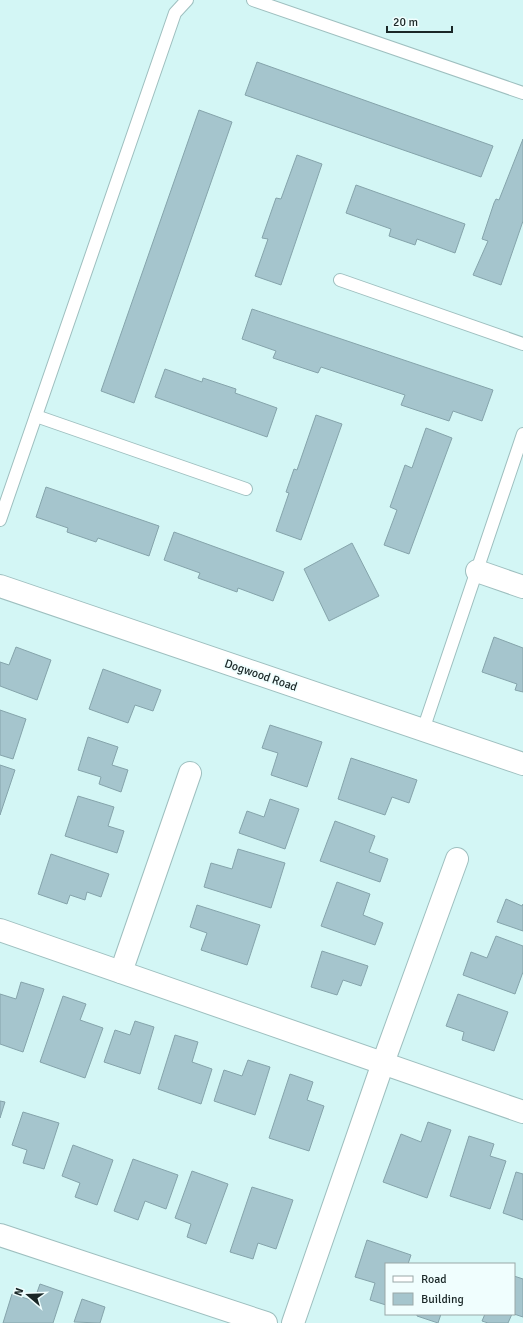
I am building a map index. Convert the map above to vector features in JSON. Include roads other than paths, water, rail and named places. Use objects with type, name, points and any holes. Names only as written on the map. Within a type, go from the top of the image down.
[{"type":"street","points":[[477,571],[523,587]]},
{"type":"street","name":"Dogwood Road","points":[[0,586],[523,764]]},
{"type":"street","points":[[121,972],[190,773]]},
{"type":"street","points":[[293,1323],[383,1064],[457,860]]},
{"type":"street","points":[[0,930],[523,1112]]},
{"type":"street","points":[[0,1235],[266,1323]]},
{"type":"lane","points":[[0,520],[175,13],[187,0]]},
{"type":"lane","points":[[253,0],[523,93]]},
{"type":"lane","points":[[340,280],[523,344]]},
{"type":"lane","points":[[36,416],[246,489]]},
{"type":"lane","points":[[423,730],[523,434]]}]
